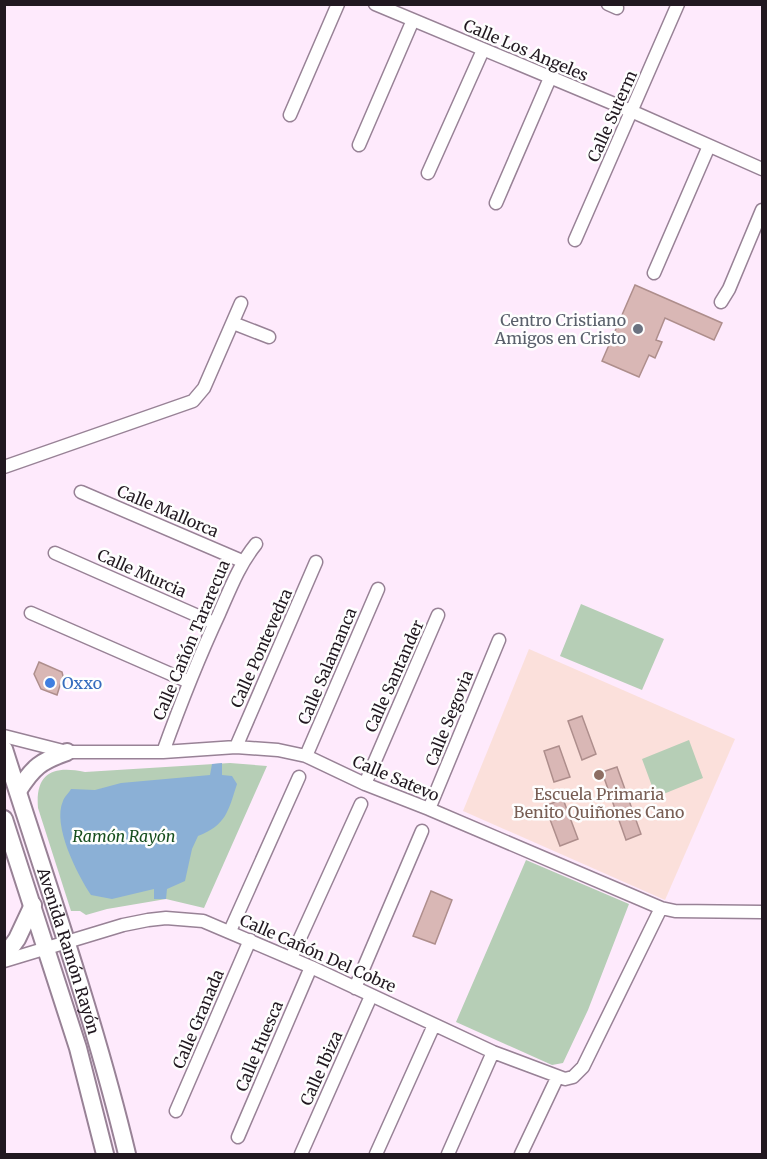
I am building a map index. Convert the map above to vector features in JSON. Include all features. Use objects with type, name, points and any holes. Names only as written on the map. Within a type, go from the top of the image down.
[{"type":"main road","name":"Avenida Ramón Rayón","points":[[4,749],[68,943],[110,1086],[127,1155]]},
{"type":"main road","points":[[18,790],[37,765],[67,752]]},
{"type":"main road","name":"Avenida Ramón Rayón","points":[[4,819],[78,1048],[105,1155]]},
{"type":"main road","points":[[4,959],[17,939],[33,905]]},
{"type":"street","points":[[290,115],[339,4]]},
{"type":"street","name":"Calle Los Angeles","points":[[375,4],[631,111],[762,169]]},
{"type":"street","name":"Calle Suterm","points":[[575,240],[678,4]]},
{"type":"street","points":[[359,145],[413,20]]},
{"type":"street","points":[[428,173],[483,50]]},
{"type":"street","points":[[496,203],[550,78]]},
{"type":"street","points":[[654,273],[710,146]]},
{"type":"street","points":[[721,302],[729,289],[762,210]]},
{"type":"street","points":[[4,467],[193,401],[204,388],[241,303]]},
{"type":"street","points":[[233,323],[269,336]]},
{"type":"street","name":"Calle Mallorca","points":[[81,492],[242,561]]},
{"type":"street","name":"Calle Cañón Tararecua","points":[[163,752],[214,623],[242,561],[256,544]]},
{"type":"street","name":"Calle Murcia","points":[[55,553],[214,623]]},
{"type":"street","name":"Calle Pontevedra","points":[[236,747],[316,562]]},
{"type":"street","name":"Calle Salamanca","points":[[306,756],[378,589]]},
{"type":"street","points":[[31,613],[189,682]]},
{"type":"street","name":"Calle Santander","points":[[365,784],[438,615]]},
{"type":"street","name":"Calle Segovia","points":[[429,809],[499,640]]},
{"type":"street","name":"Calle Satevo","points":[[4,736],[67,752],[163,752],[236,747],[278,750],[306,756],[365,784],[661,908],[675,911],[762,912]]},
{"type":"street","points":[[230,932],[299,777]]},
{"type":"street","points":[[291,958],[361,804]]},
{"type":"street","points":[[355,988],[422,831]]},
{"type":"street","points":[[521,1155],[561,1078],[573,1077],[584,1067],[661,908]]},
{"type":"street","name":"Calle Cañón Del Cobre","points":[[4,959],[47,949],[123,925],[166,918],[203,921],[311,967],[493,1052],[561,1078]]},
{"type":"street","name":"Calle Granada","points":[[176,1111],[250,940]]},
{"type":"street","name":"Calle Huesca","points":[[238,1137],[311,967]]},
{"type":"street","name":"Calle Ibiza","points":[[301,1155],[371,996]]},
{"type":"street","points":[[376,1155],[435,1025]]},
{"type":"street","points":[[448,1155],[493,1052]]},
{"type":"shaded area","name":"Escuela Primaria Benito Quiñones Cano","points":[[529,649],[735,739],[665,900],[463,811]]},
{"type":"green space","points":[[581,604],[664,639],[642,690],[560,656]]},
{"type":"green space","points":[[689,740],[703,778],[656,797],[642,759]]},
{"type":"green space","name":"Ramón Rayón","points":[[230,763],[267,766],[204,908],[166,899],[86,915],[80,911],[71,911],[38,808],[40,787],[48,774],[64,770],[85,772]]},
{"type":"green space","points":[[526,860],[629,904],[588,1010],[563,1063],[552,1065],[456,1022]]},
{"type":"water","name":"Ramón Rayón","points":[[222,763],[222,775],[232,776],[237,784],[225,816],[215,827],[198,836],[192,849],[185,881],[167,889],[166,899],[154,899],[154,889],[112,899],[91,895],[79,875],[63,836],[60,811],[64,798],[71,789],[95,790],[121,783],[210,775],[212,764]]},
{"type":"building","name":"Centro Cristiano Amigos en Cristo","points":[[635,285],[722,323],[714,340],[665,318],[656,340],[662,342],[655,358],[649,355],[639,377],[602,361]]},
{"type":"building","name":"Oxxo","points":[[39,662],[62,672],[63,676],[57,695],[41,689],[34,674]]},
{"type":"building","points":[[582,716],[596,754],[582,760],[568,721]]},
{"type":"building","points":[[559,746],[570,777],[554,782],[544,751]]},
{"type":"building","points":[[617,767],[641,834],[626,840],[602,772]]},
{"type":"building","points":[[563,799],[578,839],[560,846],[545,806]]},
{"type":"building","points":[[431,891],[452,900],[435,944],[413,936]]},
{"type":"place","name":"Centro Cristiano Amigos en Cristo","points":[[638,329]]},
{"type":"place","name":"Oxxo","points":[[50,683]]},
{"type":"place","name":"Escuela Primaria Benito Quiñones Cano","points":[[599,775]]}]
